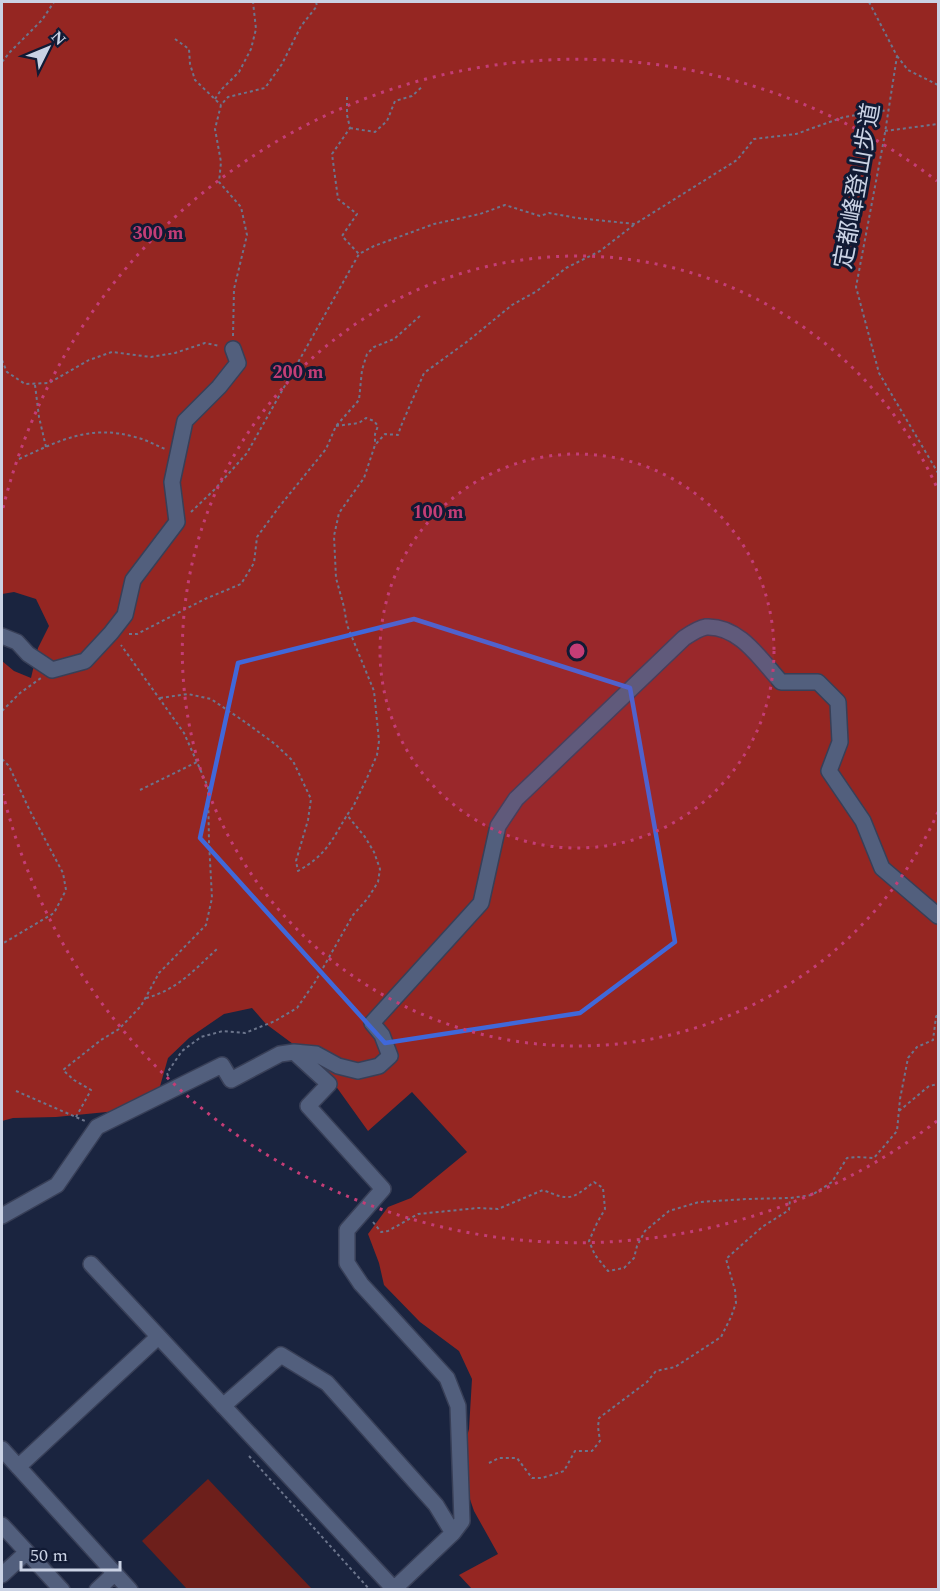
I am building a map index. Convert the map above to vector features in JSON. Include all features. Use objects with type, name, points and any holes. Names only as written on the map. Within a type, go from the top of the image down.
[{"type":"street","points":[[2,636],[17,642],[28,654],[52,669],[85,661],[111,633],[125,615],[133,580],[177,522],[172,482],[185,421],[219,387],[238,363],[233,349]]},
{"type":"street","points":[[2,1216],[57,1185],[97,1127],[222,1065],[231,1080],[280,1054],[294,1052],[316,1054],[338,1066],[358,1071],[379,1066],[390,1056],[382,1035],[372,1023],[481,903],[498,826],[516,799],[684,638],[704,627],[725,630],[743,640],[781,682],[818,682],[838,702],[840,742],[829,771],[863,821],[882,868],[939,916]]},
{"type":"street","points":[[91,1264],[394,1589],[453,1533],[462,1521],[458,1406],[447,1378],[361,1284],[347,1263],[347,1230],[383,1189],[308,1106],[329,1084],[294,1052]]},
{"type":"street","points":[[18,1467],[158,1337]]},
{"type":"street","points":[[223,1406],[280,1355],[327,1383],[436,1505],[453,1533]]},
{"type":"street","points":[[2,1449],[130,1590]]},
{"type":"street","points":[[2,1525],[62,1590]]},
{"type":"street","points":[[2,1575],[27,1552]]},
{"type":"street","points":[[97,1590],[115,1573]]},
{"type":"path","points":[[2,62],[42,20],[54,2]]},
{"type":"path","points":[[215,99],[238,72],[251,49],[256,28],[253,2]]},
{"type":"path","points":[[2,360],[7,372],[25,384],[49,383],[89,360],[112,352],[151,357],[175,353],[205,343],[233,349],[234,289],[247,234],[242,207],[219,182],[221,162],[215,129],[221,105],[228,97],[265,88],[282,64],[301,26],[317,6],[316,2]]},
{"type":"path","points":[[869,2],[897,56],[908,70],[939,85]]},
{"type":"path","points":[[175,39],[189,49],[190,64],[195,80],[221,105]]},
{"type":"path","name":"定都峰登山步道","points":[[897,56],[856,287],[879,373],[939,472]]},
{"type":"path","points":[[350,128],[375,132],[387,121],[395,101],[412,96],[423,86]]},
{"type":"path","points":[[347,97],[350,128],[332,154],[338,199],[357,214],[342,236],[359,255]]},
{"type":"path","points":[[375,445],[385,434],[399,435],[424,373],[468,341],[512,304],[537,291],[567,268],[600,251],[634,224],[737,160],[754,139],[796,134],[844,117],[888,110]]},
{"type":"path","points":[[885,131],[939,124]]},
{"type":"path","points":[[177,522],[196,507],[247,453],[359,255],[374,246],[434,224],[505,206],[540,216],[549,213],[634,224]]},
{"type":"path","points":[[111,633],[137,634],[205,599],[242,584],[254,563],[257,537],[326,449],[336,426],[359,400],[362,370],[367,354],[374,347],[394,339],[420,316]]},
{"type":"path","points":[[35,383],[39,417],[46,447]]},
{"type":"path","points":[[160,698],[188,694],[211,699],[276,744],[293,760],[311,799],[308,820],[296,861],[297,871],[310,864],[326,850],[353,807],[367,778],[379,741],[374,691],[346,625],[336,578],[334,536],[339,513],[364,478],[375,445],[378,426],[374,421],[366,418],[359,423],[336,426]]},
{"type":"path","points":[[19,459],[72,436],[108,432],[135,437],[178,454]]},
{"type":"path","points":[[76,1117],[91,1090],[63,1070],[119,1029],[141,1006],[159,973],[206,925],[212,898],[208,787],[184,732],[111,633]]},
{"type":"path","points":[[2,711],[20,693],[52,669]]},
{"type":"path","points":[[2,759],[9,766],[63,873],[66,890],[54,913],[2,944]]},
{"type":"path","points":[[140,790],[197,762]]},
{"type":"path","points":[[170,1091],[167,1073],[182,1051],[201,1037],[223,1031],[245,1033],[275,1021],[297,1008],[315,982],[353,915],[378,882],[380,869],[374,852],[347,815]]},
{"type":"path","points":[[146,998],[161,994],[184,980],[217,950]]},
{"type":"path","points":[[365,1210],[381,1232],[388,1231],[418,1214],[478,1208],[498,1209],[543,1190],[564,1198],[578,1195],[594,1182],[603,1188],[605,1209],[589,1241],[595,1255],[608,1271],[624,1268],[634,1258],[645,1231],[669,1212],[699,1202],[812,1195],[832,1182],[847,1158],[857,1156],[874,1158],[897,1131],[908,1058],[917,1047],[933,1040],[936,1017],[939,1013]]},
{"type":"path","points":[[899,1111],[929,1086],[939,1084]]},
{"type":"path","points":[[16,1091],[97,1127]]},
{"type":"path","points":[[489,1463],[499,1458],[517,1458],[532,1478],[542,1478],[564,1471],[575,1451],[592,1451],[600,1441],[599,1418],[647,1382],[656,1371],[675,1367],[721,1337],[736,1303],[735,1290],[726,1260],[762,1227],[789,1210],[790,1198]]},
{"type":"path","points":[[249,1456],[370,1590]]},
{"type":"highlighted area","points":[[414,619],[630,688],[675,942],[580,1013],[385,1043],[200,838],[238,663]]},
{"type":"shaded area","points":[[2,2],[938,2],[938,1589],[472,1589],[459,1575],[498,1554],[474,1511],[459,1467],[469,1429],[472,1379],[459,1351],[420,1322],[384,1285],[379,1263],[368,1234],[388,1207],[411,1198],[467,1152],[412,1092],[368,1131],[320,1064],[266,1024],[252,1008],[224,1014],[189,1038],[168,1058],[157,1097],[127,1110],[56,1117],[13,1118],[2,1121],[2,661],[14,671],[31,678],[38,648],[49,626],[36,599],[14,592],[2,594]]},
{"type":"shaded area","points":[[208,1479],[312,1589],[187,1589],[142,1541]]}]
